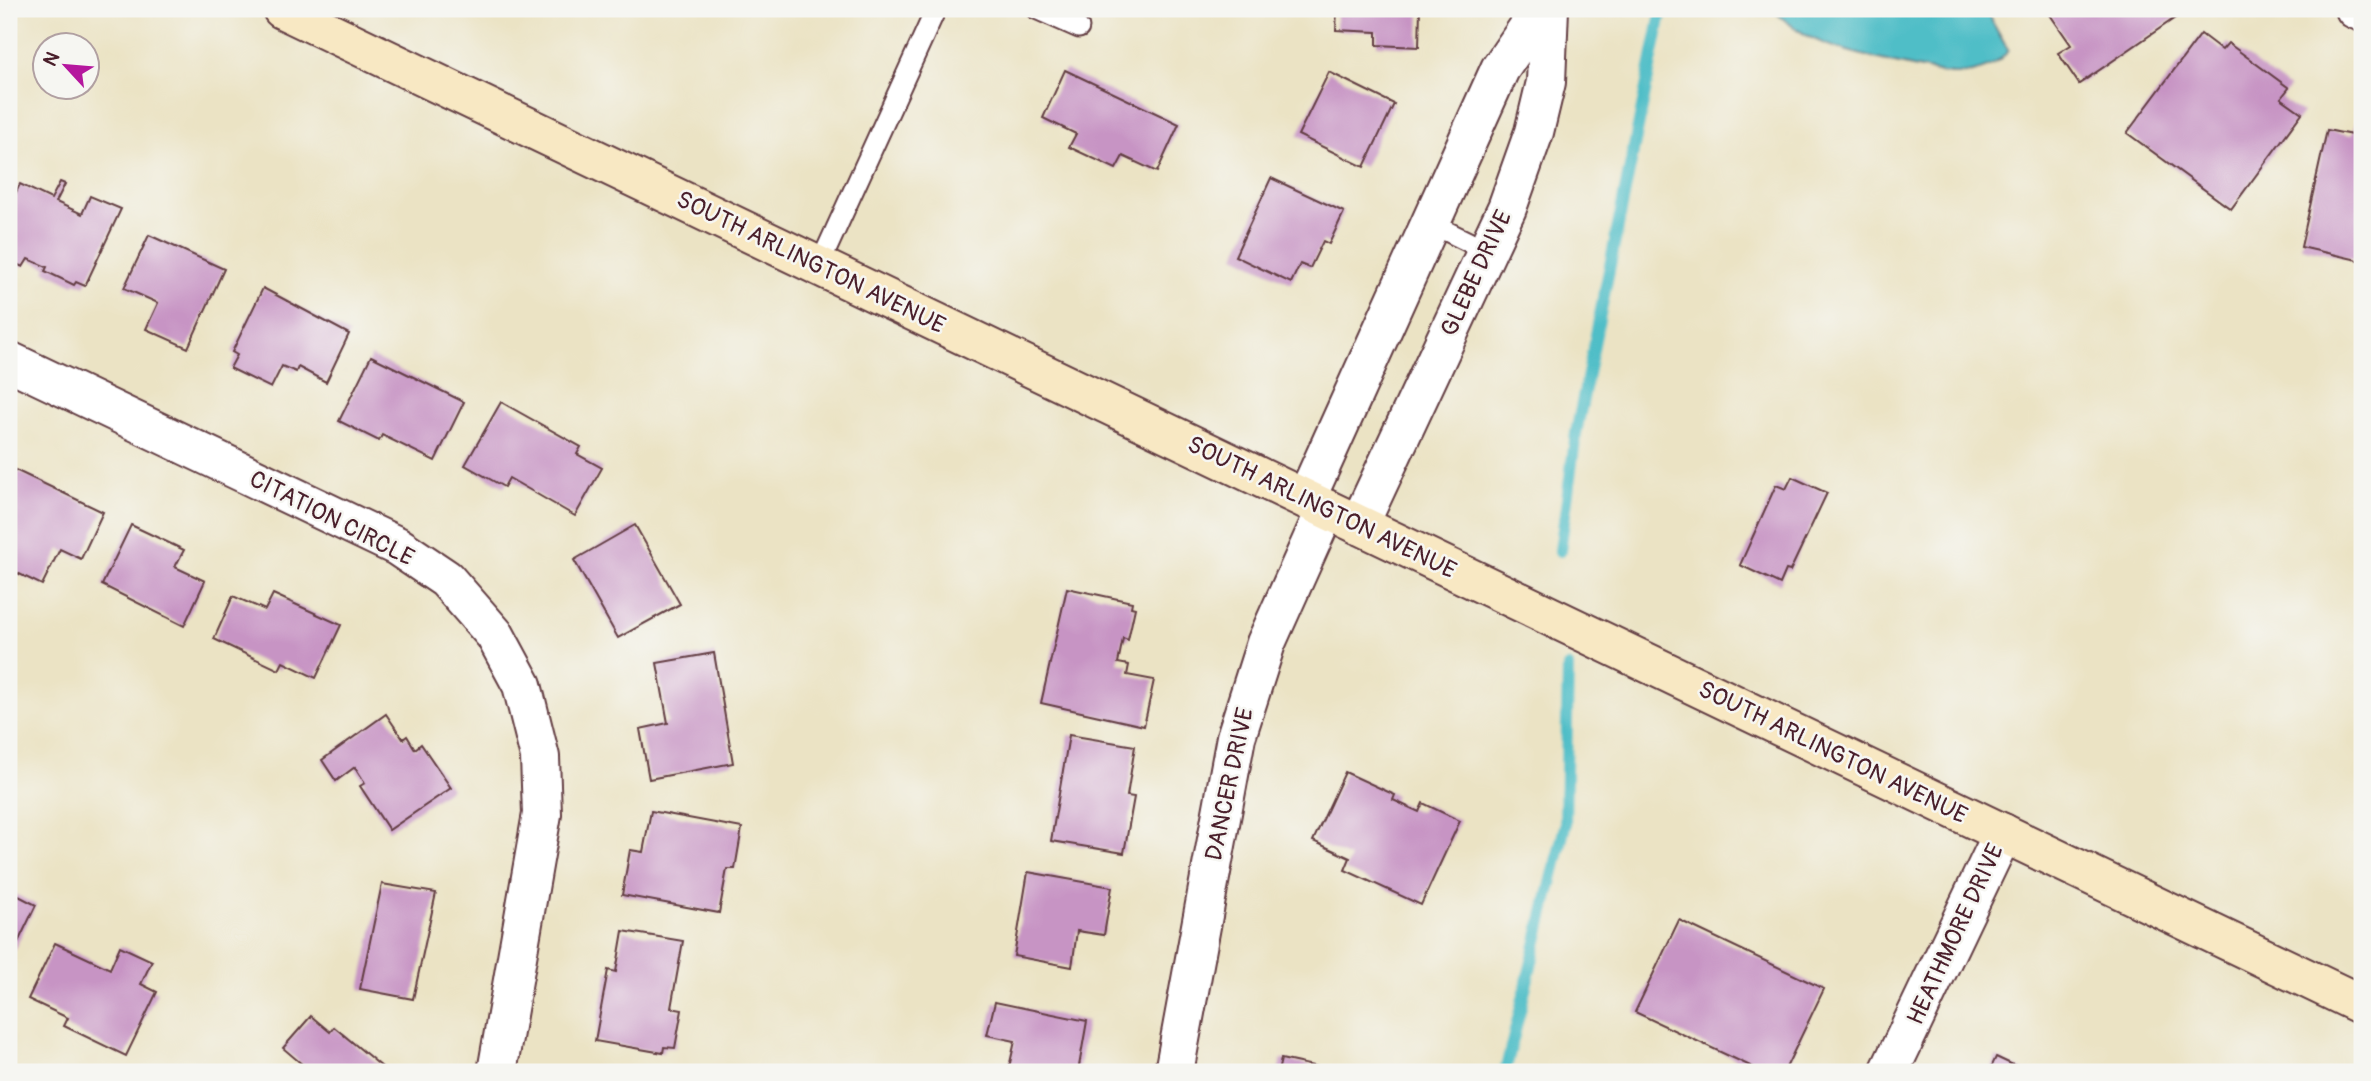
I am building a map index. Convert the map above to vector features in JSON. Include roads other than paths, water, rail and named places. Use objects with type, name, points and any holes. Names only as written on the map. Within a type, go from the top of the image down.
[{"type":"main road","name":"SOUTH ARLINGTON AVENUE","points":[[282,9],[2362,1005]]},
{"type":"street","points":[[1330,511],[1432,224],[1500,69],[1541,9]]},
{"type":"street","name":"GLEBE DRIVE","points":[[1330,511],[1487,251],[1507,208],[1534,132],[1546,82],[1549,9]]},
{"type":"street","points":[[2355,9],[2362,12]]},
{"type":"street","name":"CITATION CIRCLE","points":[[9,361],[397,546],[446,579],[495,635],[522,685],[540,757],[542,814],[497,1072]]},
{"type":"street","name":"DANCER DRIVE","points":[[1174,1072],[1236,737],[1266,643],[1330,511]]},
{"type":"street","name":"HEATHMORE DRIVE","points":[[1889,1072],[2003,833]]},
{"type":"lane","points":[[819,266],[936,9]]},
{"type":"lane","points":[[1037,9],[1079,27]]},
{"type":"lane","points":[[1432,224],[1487,251]]},
{"type":"water","points":[[1772,9],[1985,9],[2008,50],[1999,60],[1979,70],[1957,74],[1932,71],[1823,43],[1799,30]]},
{"type":"waterway","points":[[1560,551],[1576,433],[1662,9]]},
{"type":"waterway","points":[[1505,1072],[1565,826],[1568,667]]}]
